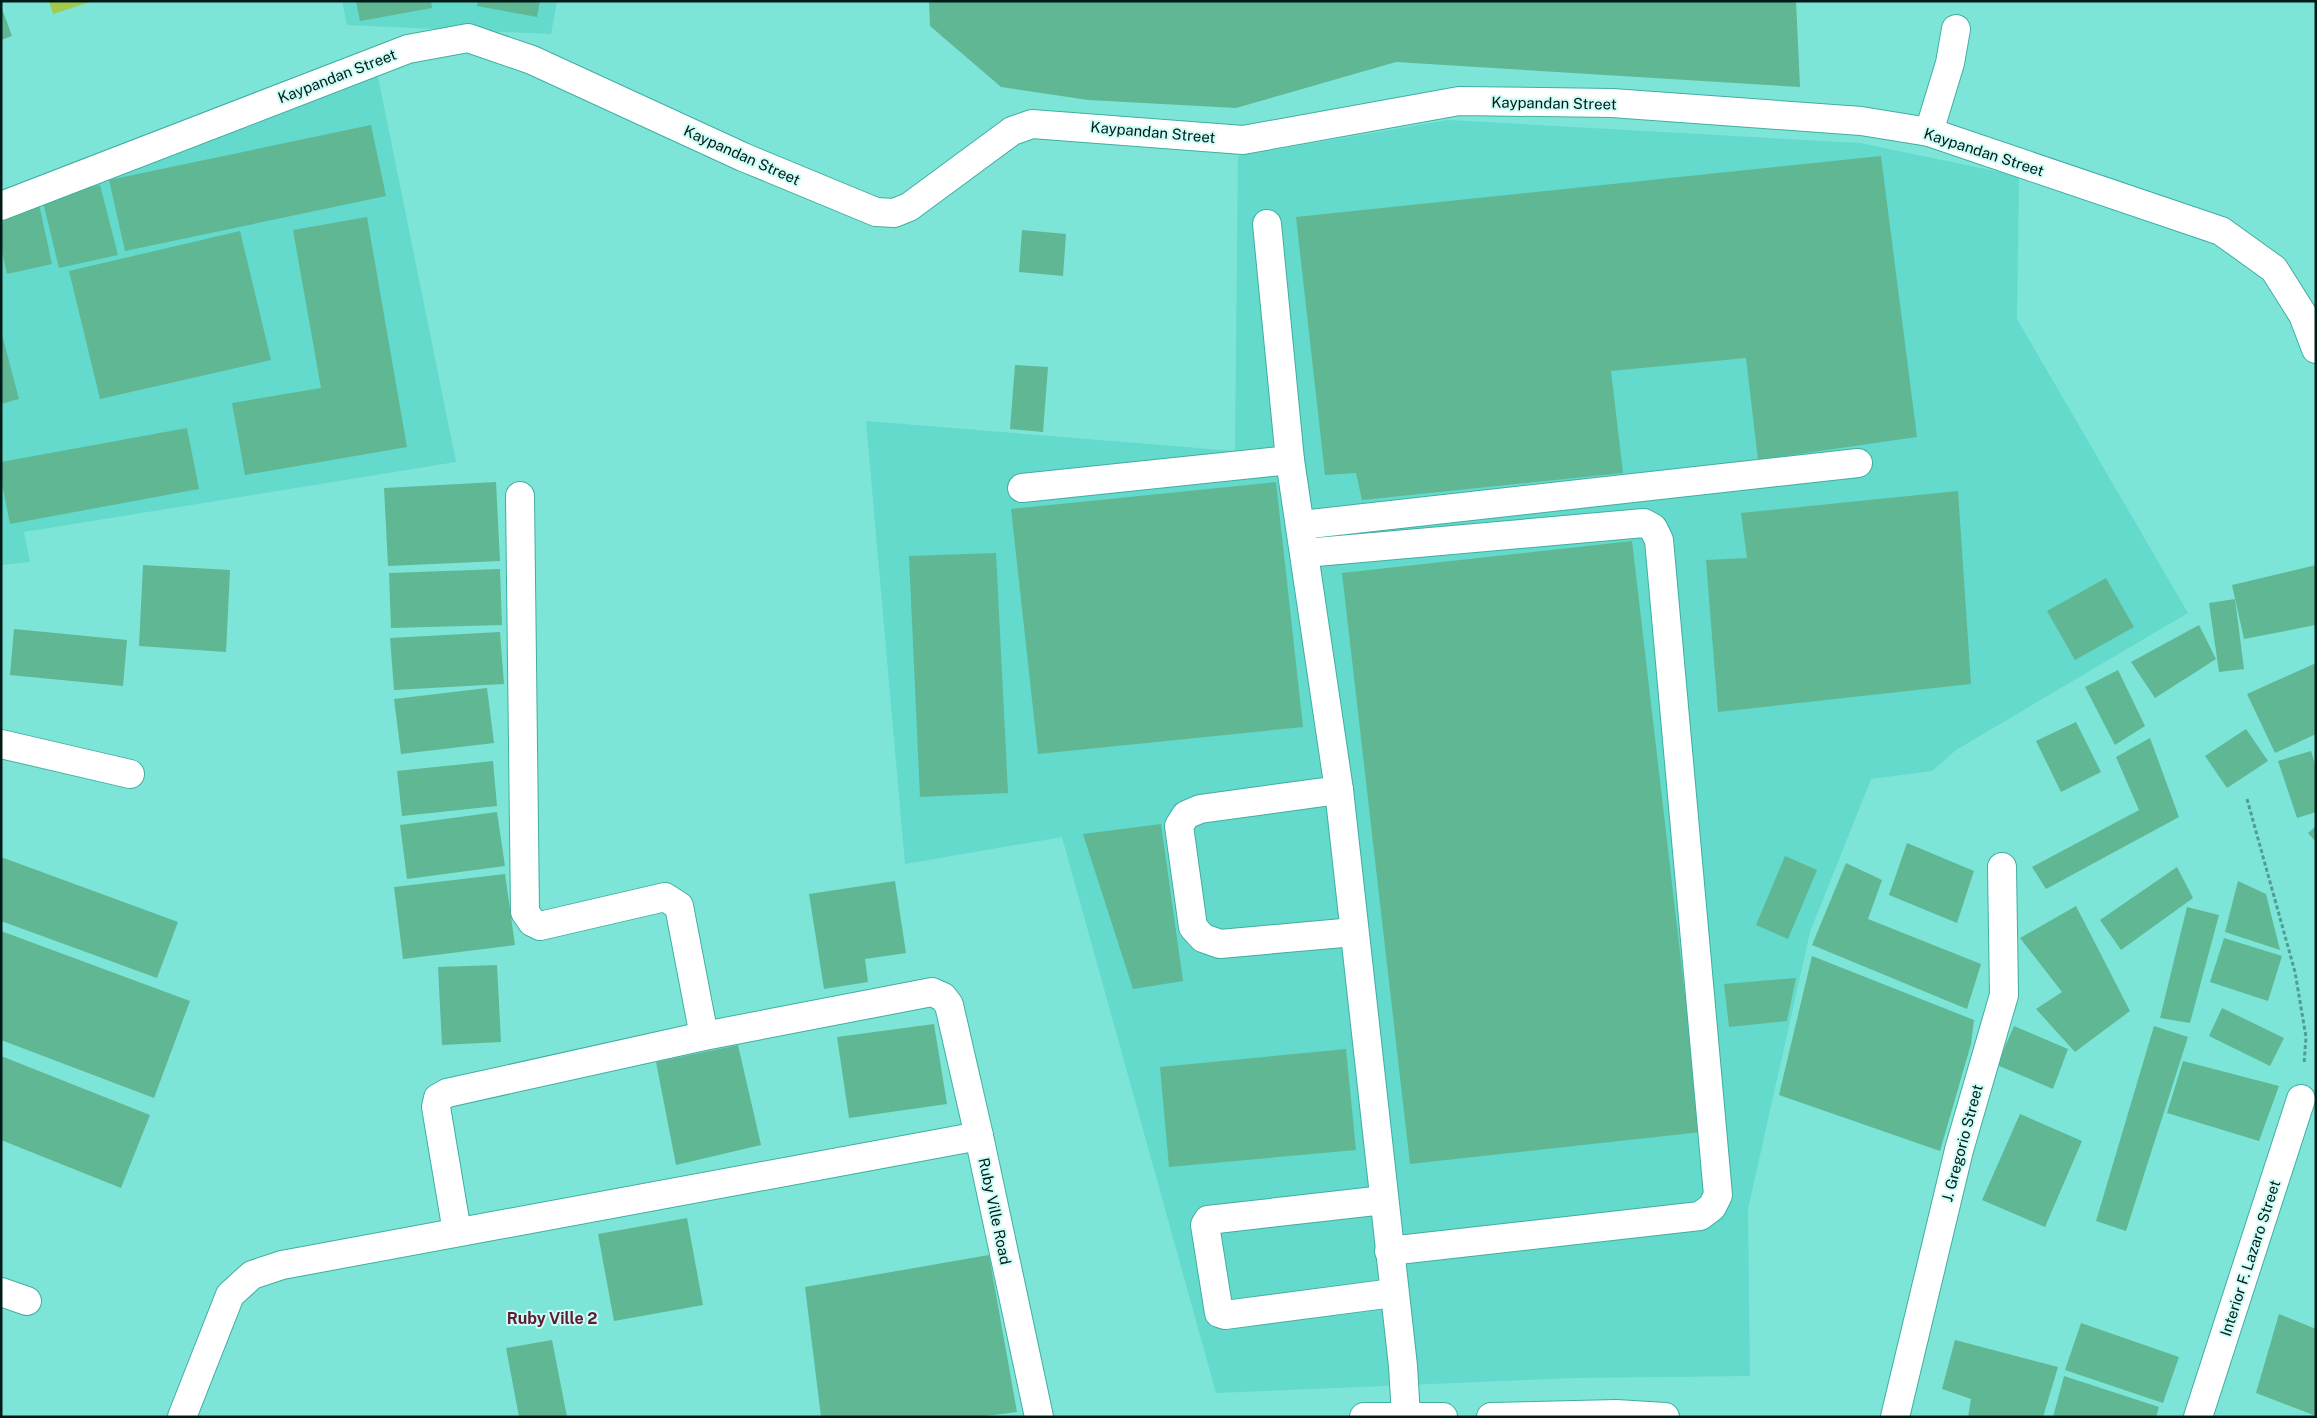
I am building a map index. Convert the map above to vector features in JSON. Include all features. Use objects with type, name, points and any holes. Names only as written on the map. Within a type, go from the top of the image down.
[{"type":"street","points":[[1929,132],[1950,62],[1956,29]]},
{"type":"street","name":"Kaypandan Street","points":[[1,206],[408,49],[468,38],[532,60],[743,157],[876,212],[894,214],[909,207],[1012,131],[1032,124],[1243,140],[1459,101],[1622,104],[1861,120],[1929,132],[2221,231],[2274,269],[2303,315],[2316,349]]},
{"type":"street","points":[[1267,224],[1290,460],[1339,790],[1393,1293],[1403,1366],[1406,1416]]},
{"type":"street","points":[[1022,488],[1290,460]]},
{"type":"street","points":[[1301,525],[1858,463]]},
{"type":"street","points":[[457,1232],[436,1106],[438,1098],[447,1093],[704,1036],[679,906],[673,900],[665,897],[540,926],[532,922],[525,912],[520,496]]},
{"type":"street","points":[[1305,553],[1644,523],[1653,528],[1659,540],[1718,1195],[1712,1206],[1700,1216],[1389,1251]]},
{"type":"street","points":[[1,744],[130,774]]},
{"type":"street","points":[[1339,790],[1200,809],[1186,815],[1179,826],[1193,927],[1203,938],[1220,944],[1354,932]]},
{"type":"street","name":"J. Gregorio Street","points":[[1895,1417],[1959,1150],[2004,995],[2002,868]]},
{"type":"street","name":"Ruby Ville Road","points":[[704,1036],[932,992],[943,997],[949,1005],[979,1136],[1039,1417]]},
{"type":"street","points":[[2301,1100],[2316,1123]]},
{"type":"street","name":"Interior F. Lazaro Street","points":[[2198,1417],[2301,1100]]},
{"type":"street","points":[[182,1417],[230,1295],[252,1275],[282,1265],[979,1136]]},
{"type":"street","points":[[1384,1200],[1208,1220],[1205,1225],[1219,1314],[1225,1315],[1393,1293]]},
{"type":"street","points":[[1,1292],[27,1301]]},
{"type":"street","points":[[1491,1417],[1616,1414],[1666,1417]]},
{"type":"street","points":[[1364,1417],[1443,1417]]},
{"type":"path","points":[[2247,799],[2296,972],[2306,1037],[2301,1100]]},
{"type":"shaded area","points":[[49,1],[93,1],[53,14]]},
{"type":"shaded area","points":[[342,1],[557,1],[551,34],[347,25]]},
{"type":"shaded area","points":[[377,72],[456,462],[24,532],[30,562],[1,565],[1,202]]},
{"type":"shaded area","points":[[1448,120],[1860,143],[2019,176],[2017,319],[2188,613],[1956,750],[1932,771],[1871,779],[1810,932],[1748,1209],[1750,1376],[1574,1378],[1216,1393],[1062,837],[905,864],[866,421],[1235,451],[1238,156]]},
{"type":"building","points":[[356,1],[431,1],[432,8],[360,21]]},
{"type":"building","points":[[478,1],[540,1],[537,17],[477,6]]},
{"type":"building","points":[[929,1],[1796,1],[1800,87],[1396,62],[1236,108],[1088,100],[1001,87],[930,26]]},
{"type":"building","points":[[1,6],[12,36],[1,40]]},
{"type":"building","points":[[371,125],[386,196],[125,251],[109,180]]},
{"type":"building","points":[[1881,156],[1917,437],[1758,460],[1746,358],[1611,371],[1623,473],[1362,500],[1356,473],[1325,475],[1296,217]]},
{"type":"building","points":[[100,185],[118,255],[59,268],[42,198]]},
{"type":"building","points":[[39,204],[52,264],[7,274],[1,247],[1,213]]},
{"type":"building","points":[[367,217],[407,447],[245,475],[232,403],[321,388],[293,230]]},
{"type":"building","points":[[1022,230],[1066,234],[1063,276],[1019,272]]},
{"type":"building","points":[[240,231],[271,360],[100,399],[69,271]]},
{"type":"building","points":[[1,331],[19,399],[1,404]]},
{"type":"building","points":[[1015,365],[1048,367],[1043,432],[1010,429]]},
{"type":"building","points":[[187,428],[199,489],[10,524],[1,479],[1,462]]},
{"type":"building","points":[[496,482],[500,561],[388,566],[384,488]]},
{"type":"building","points":[[1276,482],[1303,727],[1038,754],[1011,509]]},
{"type":"building","points":[[1958,491],[1971,684],[1718,712],[1706,560],[1747,558],[1741,513]]},
{"type":"building","points":[[1632,541],[1701,1132],[1410,1164],[1342,573]]},
{"type":"building","points":[[996,553],[1008,793],[920,797],[909,556]]},
{"type":"building","points":[[143,565],[230,570],[226,652],[139,646]]},
{"type":"building","points":[[2316,565],[2316,625],[2244,639],[2232,585]]},
{"type":"building","points":[[500,569],[502,625],[391,628],[389,573]]},
{"type":"building","points":[[2106,578],[2134,627],[2075,660],[2047,611]]},
{"type":"building","points":[[2235,599],[2244,669],[2219,672],[2209,603]]},
{"type":"building","points":[[2199,625],[2216,659],[2155,698],[2131,662]]},
{"type":"building","points":[[14,629],[127,640],[123,686],[10,675]]},
{"type":"building","points":[[500,632],[504,684],[394,690],[390,638]]},
{"type":"building","points":[[2316,663],[2316,734],[2275,753],[2247,694]]},
{"type":"building","points":[[2118,670],[2145,726],[2115,745],[2085,687]]},
{"type":"building","points":[[487,688],[494,743],[401,754],[394,699]]},
{"type":"building","points":[[2076,722],[2101,772],[2061,792],[2036,741]]},
{"type":"building","points":[[2246,729],[2268,761],[2227,788],[2205,756]]},
{"type":"building","points":[[2150,738],[2179,817],[2046,889],[2032,867],[2139,810],[2116,757]]},
{"type":"building","points":[[2311,751],[2316,767],[2316,812],[2297,818],[2278,761]]},
{"type":"building","points":[[493,761],[497,806],[402,816],[397,771]]},
{"type":"building","points":[[497,812],[505,866],[407,879],[400,825]]},
{"type":"building","points":[[1161,824],[1183,981],[1133,989],[1083,834]]},
{"type":"building","points":[[2316,826],[2316,842],[2308,833]]},
{"type":"building","points":[[1907,843],[1974,871],[1957,923],[1889,895]]},
{"type":"building","points":[[1785,856],[1817,870],[1788,939],[1756,925]]},
{"type":"building","points":[[1,857],[178,922],[157,978],[1,921]]},
{"type":"building","points":[[1846,863],[1882,880],[1868,919],[1981,964],[1967,1009],[1812,945]]},
{"type":"building","points":[[2177,867],[2193,898],[2121,950],[2100,920]]},
{"type":"building","points":[[505,874],[515,945],[403,959],[394,887]]},
{"type":"building","points":[[895,881],[906,953],[865,959],[868,982],[824,989],[809,894]]},
{"type":"building","points":[[2238,881],[2266,894],[2280,950],[2225,932]]},
{"type":"building","points":[[2076,906],[2130,1011],[2075,1052],[2036,1009],[2062,992],[2020,938]]},
{"type":"building","points":[[2187,907],[2219,915],[2190,1023],[2160,1018]]},
{"type":"building","points":[[1,931],[190,1001],[154,1098],[1,1040]]},
{"type":"building","points":[[2224,938],[2282,956],[2268,1001],[2210,982]]},
{"type":"building","points":[[1812,956],[1974,1020],[1971,1044],[1940,1151],[1779,1095]]},
{"type":"building","points":[[497,965],[501,1042],[442,1045],[438,967]]},
{"type":"building","points":[[1796,978],[1787,1021],[1729,1027],[1724,984]]},
{"type":"building","points":[[2222,1008],[2284,1038],[2270,1066],[2209,1036]]},
{"type":"building","points":[[934,1024],[947,1104],[849,1118],[837,1037]]},
{"type":"building","points":[[2014,1026],[2068,1049],[2053,1089],[1997,1065]]},
{"type":"building","points":[[2154,1026],[2188,1037],[2126,1231],[2096,1221]]},
{"type":"building","points":[[738,1045],[761,1145],[676,1165],[656,1062]]},
{"type":"building","points":[[1346,1049],[1356,1150],[1169,1167],[1160,1067]]},
{"type":"building","points":[[1,1056],[150,1115],[121,1188],[1,1140]]},
{"type":"building","points":[[2183,1061],[2279,1086],[2259,1141],[2167,1113]]},
{"type":"building","points":[[2020,1114],[2082,1141],[2045,1227],[1982,1200]]},
{"type":"building","points":[[687,1218],[703,1305],[614,1321],[598,1234]]},
{"type":"building","points":[[989,1255],[1017,1412],[978,1417],[821,1417],[805,1287]]},
{"type":"building","points":[[2279,1314],[2316,1329],[2316,1416],[2256,1393]]},
{"type":"building","points":[[2081,1323],[2179,1357],[2163,1403],[2065,1370]]},
{"type":"building","points":[[552,1340],[567,1417],[519,1417],[506,1348]]},
{"type":"building","points":[[1955,1340],[2058,1367],[2043,1417],[1968,1417],[1971,1399],[1942,1389]]},
{"type":"building","points":[[2064,1376],[2159,1407],[2156,1417],[2053,1417]]},
{"type":"district","name":"Ruby Ville 2","points":[[552,1318]]}]
